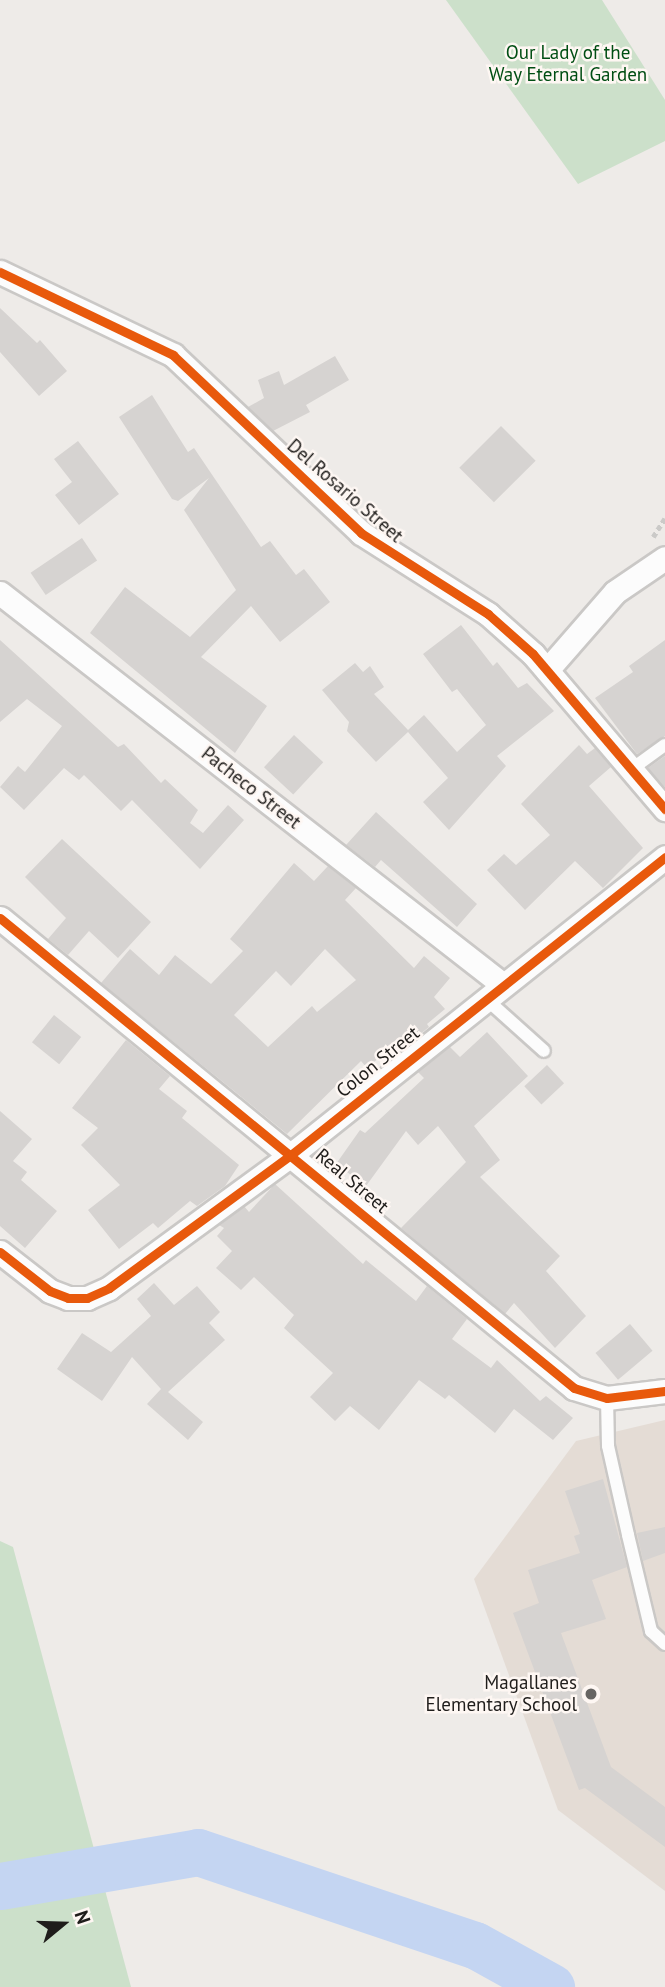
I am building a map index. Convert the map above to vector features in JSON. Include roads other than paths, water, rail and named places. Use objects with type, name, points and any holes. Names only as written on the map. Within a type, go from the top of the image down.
[{"type":"street","name":"Del Rosario Street","points":[[0,272],[173,355],[361,533],[488,614],[547,670],[665,808]]},
{"type":"street","points":[[547,670],[615,593],[665,558]]},
{"type":"street","name":"Pacheco Street","points":[[6,605],[493,991]]},
{"type":"street","name":"Colon Street","points":[[0,1252],[50,1291],[68,1298],[87,1298],[109,1288],[292,1154],[493,991],[665,857]]},
{"type":"street","name":"Real Street","points":[[0,918],[292,1154],[574,1388],[607,1398],[665,1391]]},
{"type":"lane","points":[[633,768],[665,745]]},
{"type":"lane","points":[[493,991],[544,1051]]},
{"type":"lane","points":[[607,1398],[608,1446],[631,1547],[651,1631],[665,1644]]},
{"type":"waterway","points":[[0,1886],[198,1852],[475,1945],[551,1987]]},
{"type":"place","name":"Magallanes Elementary School","points":[[591,1694]]},
{"type":"park label","name":"Our Lady of the Way Eternal Garden","points":[[568,64]]}]
